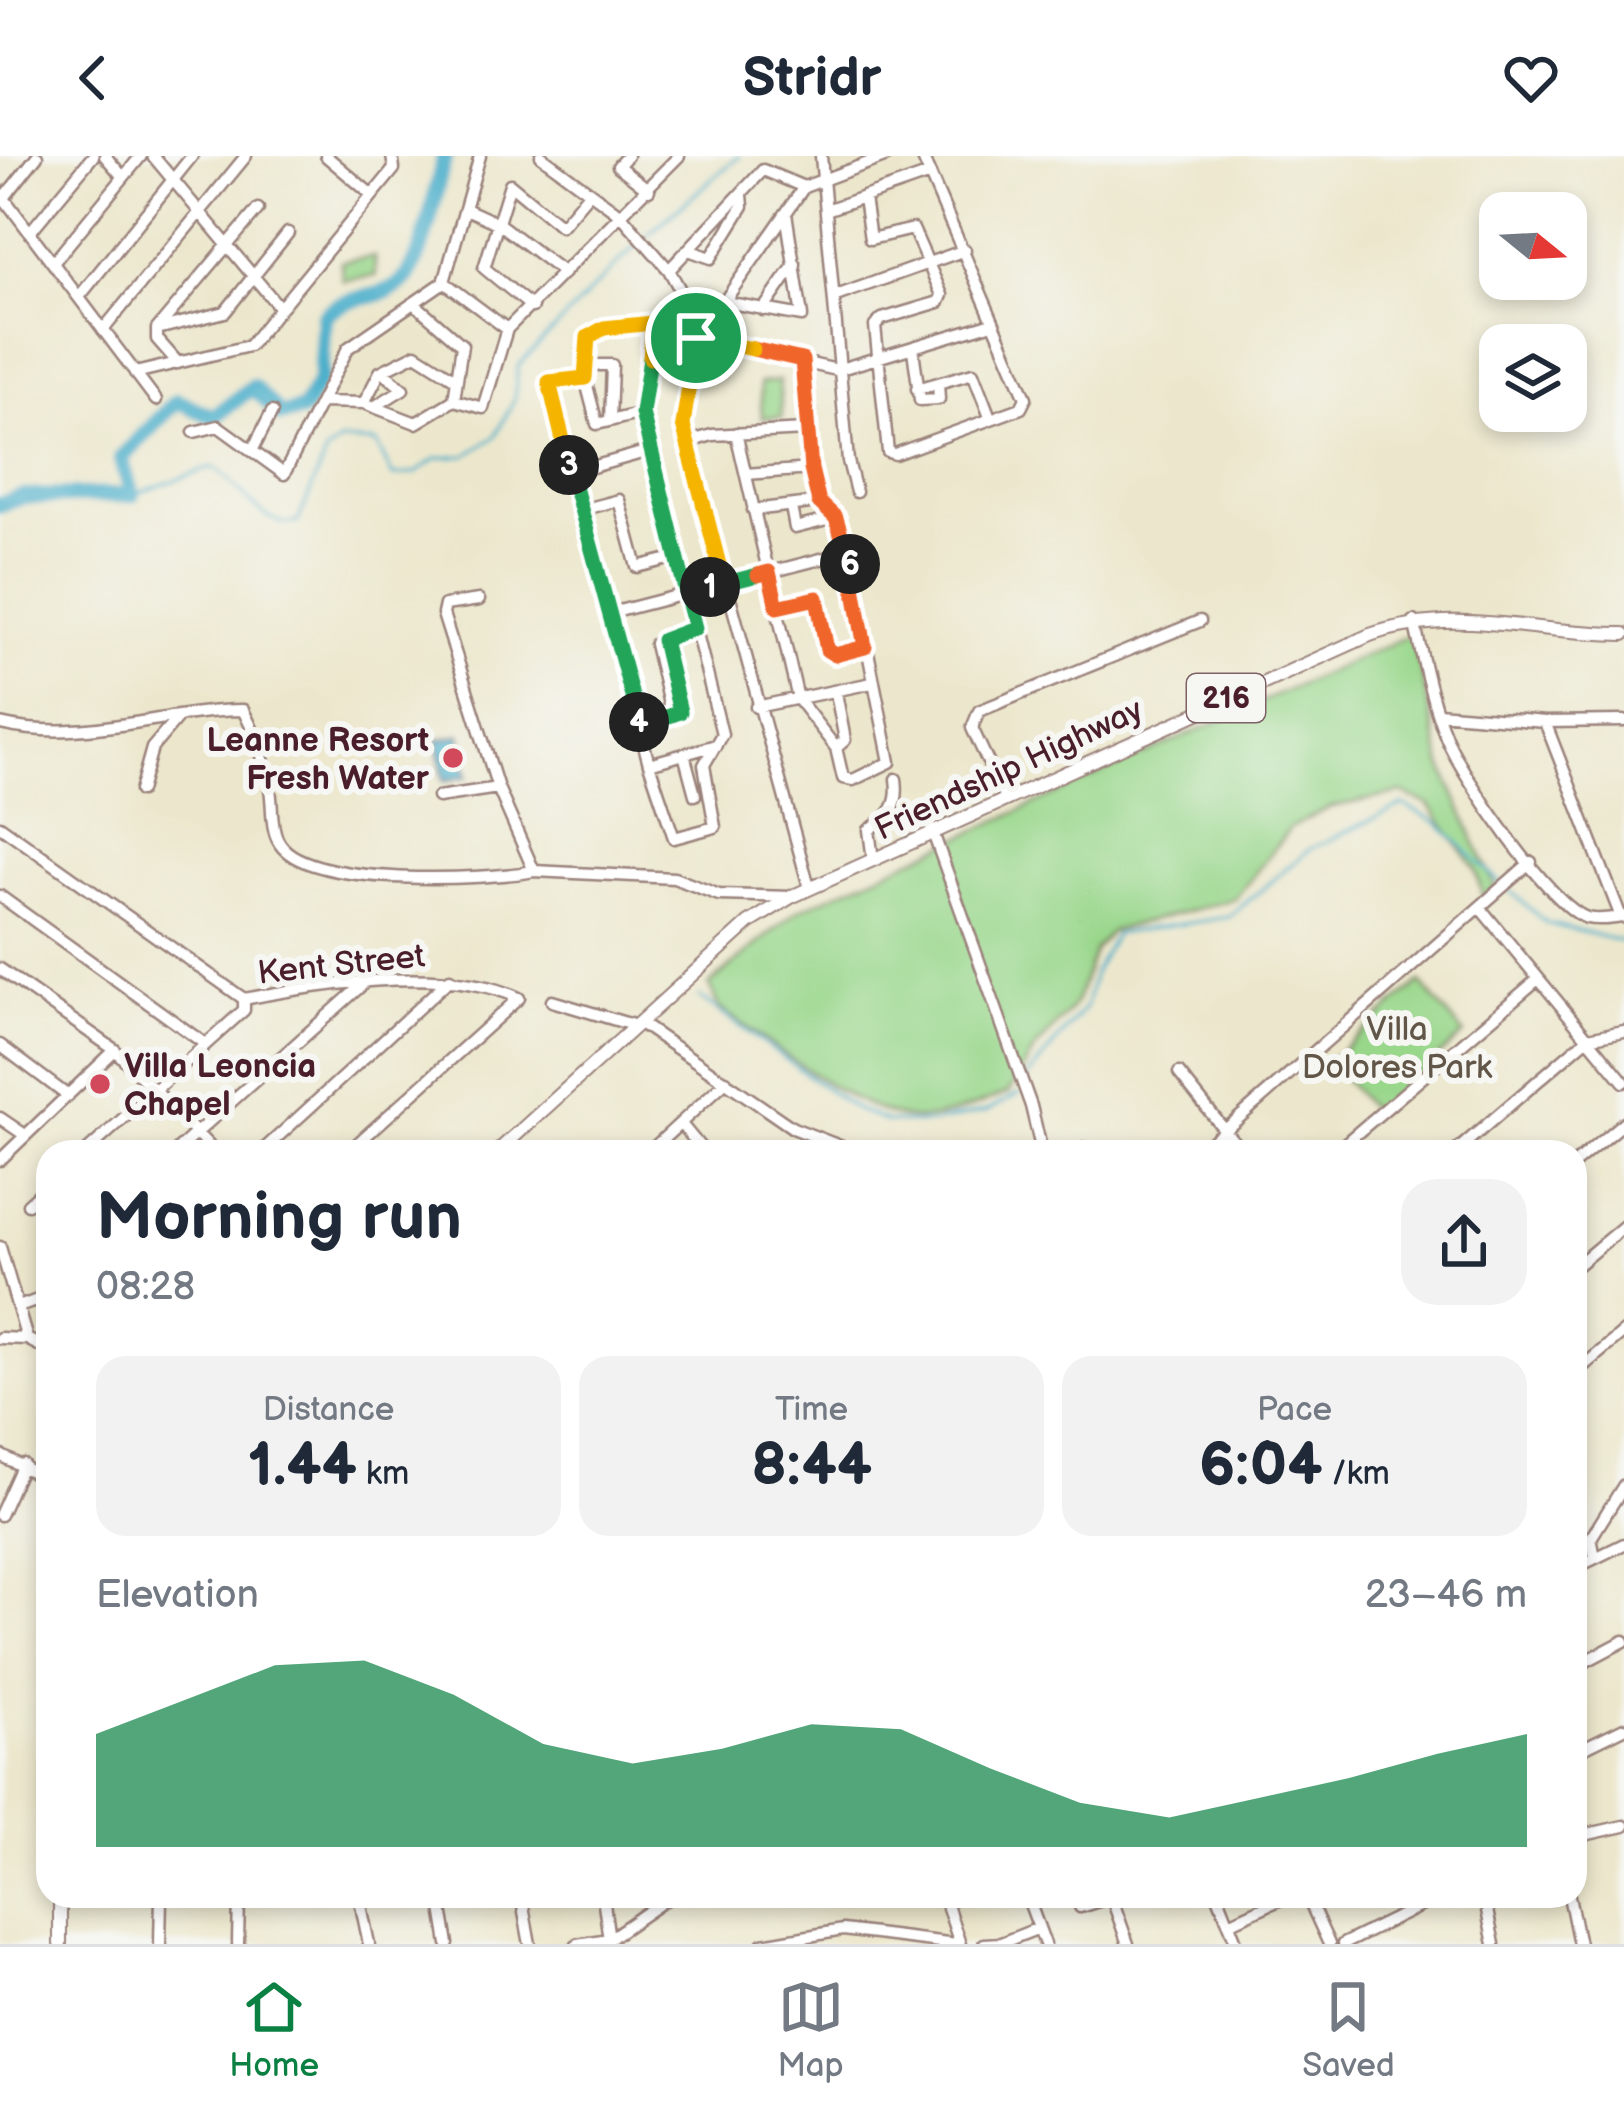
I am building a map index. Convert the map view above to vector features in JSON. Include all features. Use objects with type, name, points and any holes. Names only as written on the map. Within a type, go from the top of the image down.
[{"type":"main road","name":"Friendship Highway","points":[[510,1140],[749,923],[809,887],[1004,796],[1370,634],[1414,621],[1469,620],[1624,634]]},
{"type":"main road","points":[[60,1908],[60,1944]]},
{"type":"street","points":[[37,156],[2,196],[156,400]]},
{"type":"street","points":[[30,232],[93,156]]},
{"type":"street","points":[[105,156],[123,177]]},
{"type":"street","points":[[52,263],[141,156]]},
{"type":"street","points":[[153,156],[279,307]]},
{"type":"street","points":[[79,297],[192,156]]},
{"type":"street","points":[[103,330],[246,156]]},
{"type":"street","points":[[326,156],[372,195]]},
{"type":"street","points":[[194,433],[218,426],[284,474],[348,348],[444,282],[480,156]]},
{"type":"street","points":[[541,156],[621,214],[669,271],[699,324],[684,407],[688,442],[756,707],[809,887]]},
{"type":"street","points":[[560,171],[572,156]]},
{"type":"street","points":[[628,156],[617,166],[650,190]]},
{"type":"street","points":[[321,402],[369,405],[416,423],[454,400],[483,408],[507,329],[679,156]]},
{"type":"street","points":[[821,156],[856,492]]},
{"type":"street","points":[[842,156],[850,169]]},
{"type":"street","points":[[864,198],[870,239],[913,229],[941,299],[877,322],[885,448],[890,453],[1021,408],[1026,398],[922,156]]},
{"type":"street","points":[[699,324],[712,319],[804,188],[823,176],[884,157]]},
{"type":"street","points":[[135,373],[250,346],[372,195],[393,158]]},
{"type":"street","points":[[669,271],[766,170],[804,188]]},
{"type":"street","points":[[829,209],[930,175]]},
{"type":"street","points":[[532,307],[484,268],[510,184],[561,226],[590,192]]},
{"type":"street","points":[[691,250],[711,258],[743,206],[742,195]]},
{"type":"street","points":[[178,363],[157,339],[158,329],[258,208]]},
{"type":"street","points":[[466,209],[499,224],[564,273]]},
{"type":"street","points":[[725,302],[802,316],[786,214]]},
{"type":"street","points":[[158,329],[225,312],[288,233]]},
{"type":"street","points":[[836,296],[965,250]]},
{"type":"street","points":[[763,310],[795,264]]},
{"type":"street","points":[[444,282],[507,329]]},
{"type":"street","points":[[416,305],[462,345],[454,400]]},
{"type":"street","points":[[696,338],[841,370],[993,322]]},
{"type":"street","points":[[610,421],[612,365],[585,371],[549,382],[667,830],[674,838],[715,826],[704,765],[722,734],[642,413],[653,323],[592,332],[585,371],[597,424],[610,421],[642,413]]},
{"type":"street","points":[[913,350],[917,389],[973,373],[990,417]]},
{"type":"street","points":[[369,405],[382,371],[416,354],[454,378]]},
{"type":"street","points":[[736,433],[798,699],[836,748],[847,781],[890,762],[848,552],[836,518],[819,502],[811,469],[802,360]]},
{"type":"street","points":[[369,405],[403,389],[382,371]]},
{"type":"street","points":[[252,451],[272,412]]},
{"type":"street","points":[[688,442],[736,433],[805,430]]},
{"type":"street","points":[[571,473],[650,451]]},
{"type":"street","points":[[746,474],[811,469]]},
{"type":"street","points":[[581,510],[619,500],[637,567],[677,557]]},
{"type":"street","points":[[754,510],[819,502]]},
{"type":"street","points":[[791,507],[795,528],[836,518]]},
{"type":"street","points":[[611,614],[848,552]]},
{"type":"street","points":[[777,607],[817,598],[828,654],[865,647]]},
{"type":"street","points":[[479,600],[446,605],[443,614],[498,788],[534,871]]},
{"type":"street","points":[[1004,796],[972,728],[979,711],[1199,621]]},
{"type":"street","points":[[1414,621],[1447,740],[1495,820],[1578,913],[1590,919],[1623,917],[1546,722]]},
{"type":"street","points":[[640,727],[672,717],[655,644],[695,628]]},
{"type":"street","points":[[756,707],[872,683]]},
{"type":"street","points":[[836,693],[845,740],[836,748]]},
{"type":"street","points":[[0,724],[75,733],[181,713],[243,710],[260,741],[278,843],[293,855],[387,880],[480,879],[534,871],[674,878],[719,895],[791,897]]},
{"type":"street","points":[[140,790],[152,748],[181,713]]},
{"type":"street","points":[[1438,713],[1546,722],[1624,721]]},
{"type":"street","points":[[649,764],[716,745]]},
{"type":"street","points":[[684,754],[690,796],[709,793]]},
{"type":"street","points":[[873,860],[869,830],[890,816],[898,794],[896,779]]},
{"type":"street","points":[[438,797],[498,788]]},
{"type":"street","points":[[0,826],[244,999]]},
{"type":"street","points":[[932,830],[1039,1140]]},
{"type":"street","points":[[1213,1140],[1531,862]]},
{"type":"street","points":[[0,896],[205,1044]]},
{"type":"street","points":[[1481,909],[1624,1082]]},
{"type":"street","points":[[0,969],[115,1050],[203,1140]]},
{"type":"street","points":[[274,1140],[450,980]]},
{"type":"street","name":"Kent Street","points":[[100,1140],[244,1010],[244,999],[450,980],[519,998],[360,1140]]},
{"type":"street","points":[[1349,1140],[1538,980]]},
{"type":"street","points":[[189,1140],[362,985]]},
{"type":"street","points":[[552,1001],[638,1024],[793,1128],[822,1140]]},
{"type":"street","points":[[1469,1140],[1588,1038],[1624,1031]]},
{"type":"street","points":[[0,1045],[68,1096]]},
{"type":"street","points":[[0,1160],[115,1050]]},
{"type":"street","points":[[1179,1073],[1232,1140]]},
{"type":"street","points":[[663,1140],[727,1082]]},
{"type":"street","points":[[0,1118],[25,1136]]},
{"type":"street","points":[[1587,1153],[1624,1122]]},
{"type":"street","points":[[681,1124],[694,1140]]},
{"type":"street","points":[[28,1204],[36,1197]]},
{"type":"street","points":[[1587,1257],[1624,1226]]},
{"type":"street","points":[[0,1247],[27,1340]]},
{"type":"street","points":[[19,1307],[36,1301]]},
{"type":"street","points":[[1587,1363],[1624,1332]]},
{"type":"street","points":[[0,1337],[36,1344]]},
{"type":"street","points":[[0,1455],[36,1472]]},
{"type":"street","points":[[0,1515],[23,1464]]},
{"type":"street","points":[[1594,1557],[1591,1538],[1624,1485]]},
{"type":"street","points":[[1587,1561],[1624,1544]]},
{"type":"street","points":[[1587,1661],[1624,1642]]},
{"type":"street","points":[[1587,1746],[1624,1728]]},
{"type":"street","points":[[1587,1834],[1624,1826]]},
{"type":"street","points":[[160,1944],[161,1908]]},
{"type":"street","points":[[238,1944],[239,1908]]},
{"type":"street","points":[[362,1908],[369,1944]]},
{"type":"street","points":[[442,1908],[448,1944]]},
{"type":"street","points":[[523,1908],[530,1944]]},
{"type":"street","points":[[604,1908],[610,1942]]},
{"type":"street","points":[[577,1944],[610,1942],[655,1908]]},
{"type":"street","points":[[763,1944],[843,1930],[958,1944],[948,1908]]},
{"type":"street","points":[[1032,1908],[1045,1944]]},
{"type":"street","points":[[1115,1908],[1128,1944]]},
{"type":"street","points":[[1223,1908],[1238,1944]]},
{"type":"street","points":[[1229,1923],[1262,1908]]},
{"type":"street","points":[[1313,1908],[1330,1944]]},
{"type":"street","points":[[1343,1944],[1416,1908]]},
{"type":"street","points":[[1486,1908],[1494,1944]]},
{"type":"street","points":[[1572,1908],[1579,1944]]},
{"type":"street","points":[[983,1944],[1001,1943],[1039,1928]]},
{"type":"green space","points":[[374,257],[376,276],[342,280],[341,261]]},
{"type":"green space","points":[[779,381],[782,417],[762,418],[760,383]]},
{"type":"green space","points":[[1412,634],[1442,765],[1495,887],[1483,898],[1475,868],[1429,805],[1402,793],[1331,807],[1290,828],[1235,899],[1111,931],[1095,949],[1075,1004],[1034,1051],[1008,1093],[932,1118],[907,1118],[860,1102],[719,1008],[709,985],[797,911]]},
{"type":"green space","name":"Villa Dolores Park","points":[[1420,982],[1464,1034],[1374,1113],[1329,1061]]},
{"type":"water","name":"Leanne Resort Fresh Water","points":[[461,735],[468,776],[444,781],[437,740]]},
{"type":"waterway","points":[[0,505],[22,497],[132,495],[121,458],[177,401],[214,417],[253,387],[280,415],[303,410],[320,379],[324,316],[340,305],[394,288],[405,279],[421,248],[445,156]]},
{"type":"waterway","points":[[645,237],[739,156]]},
{"type":"waterway","points":[[132,495],[214,467],[264,514],[286,523],[298,522],[326,453],[341,441],[376,443],[393,476],[416,473],[437,458],[466,456],[495,437],[514,400],[518,366],[638,243]]},
{"type":"waterway","points":[[1026,1079],[1086,1006],[1094,972],[1115,934],[1229,917],[1310,849],[1403,805],[1438,823],[1501,884]]},
{"type":"waterway","points":[[1509,890],[1546,923],[1624,942]]},
{"type":"waterway","points":[[699,997],[855,1109],[887,1122],[933,1123],[988,1111],[1020,1093]]},
{"type":"place","name":"Leanne Resort Fresh Water","points":[[453,758]]},
{"type":"place","name":"Villa Leoncia Chapel","points":[[100,1084]]},
{"type":"route","points":[[696,338],[683,425],[688,442],[724,584],[686,593],[642,413],[653,323],[592,332],[585,378],[549,382],[640,727],[680,712],[663,640],[695,628],[686,593],[769,572],[777,607],[817,598],[828,654],[865,647],[848,552],[836,518],[828,516],[819,502],[811,469],[802,360],[696,338]]}]
